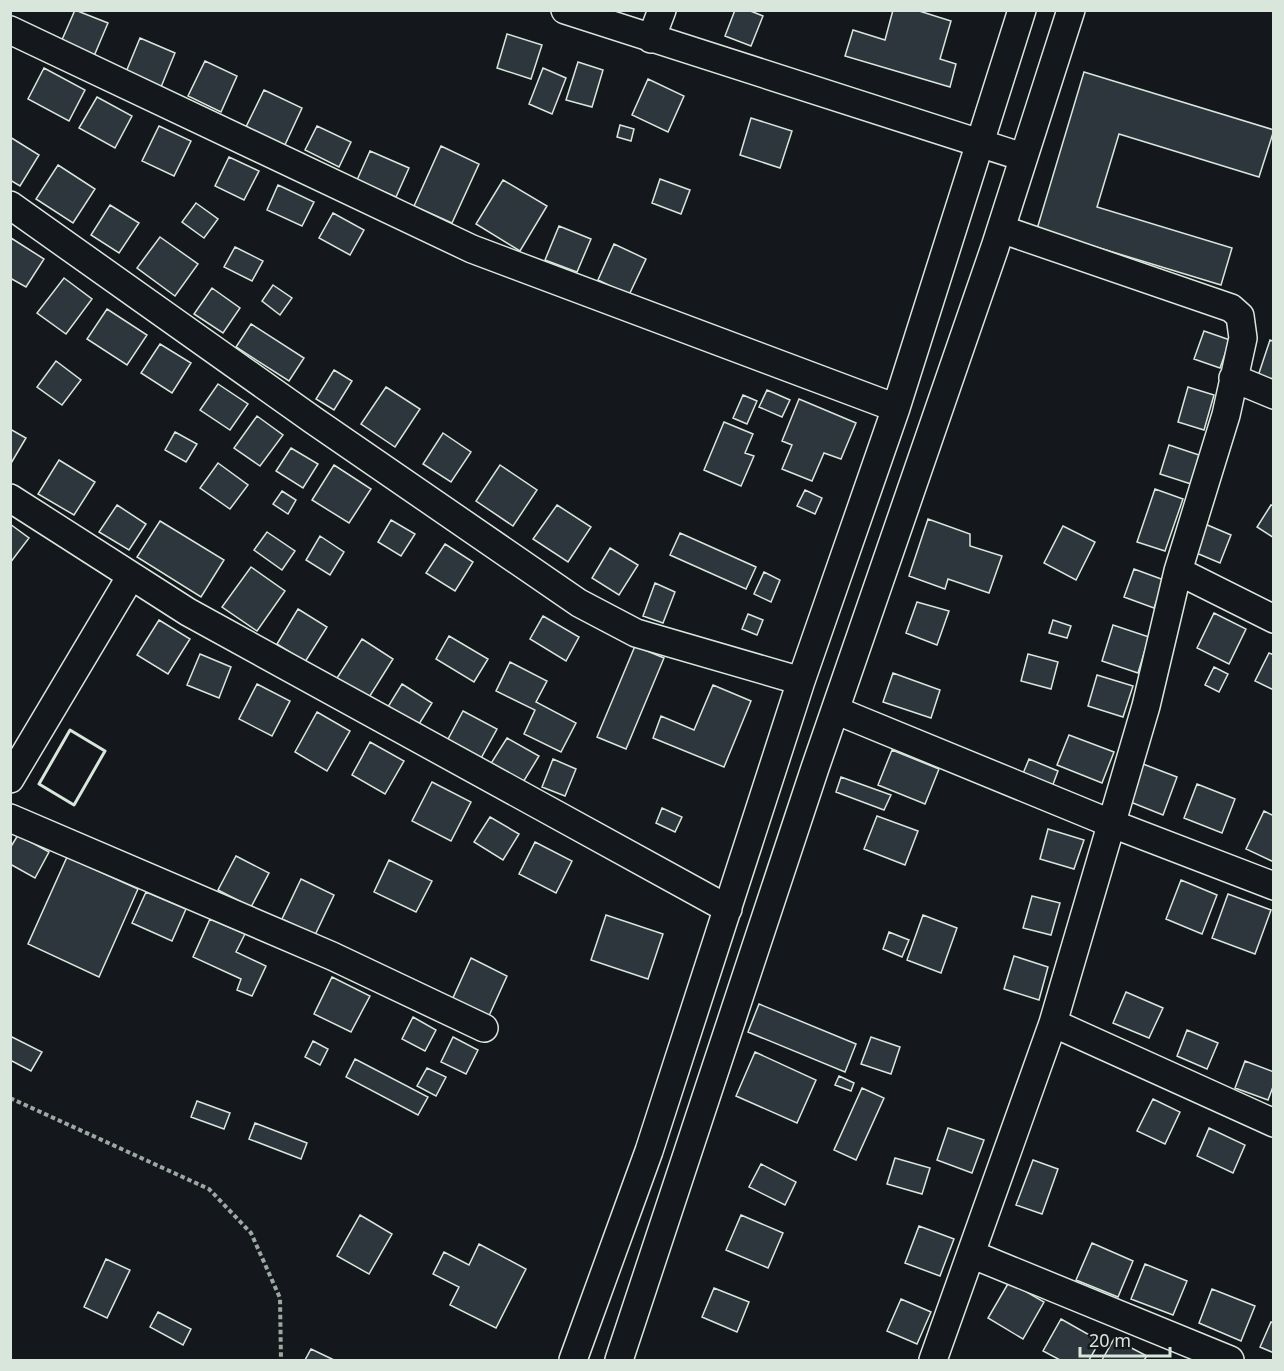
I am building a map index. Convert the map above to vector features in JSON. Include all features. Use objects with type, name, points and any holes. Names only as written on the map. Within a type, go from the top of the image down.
[{"type":"street","points":[[565,10],[1023,157]]},
{"type":"street","points":[[651,39],[662,10]]},
{"type":"street","points":[[573,1360],[649,1151],[801,681],[896,408],[1022,10]]},
{"type":"street","points":[[619,1360],[835,710],[1001,229],[1071,10]]},
{"type":"street","points":[[10,30],[472,249],[896,408]]},
{"type":"street","points":[[10,205],[313,420],[579,603],[636,633],[801,681]]},
{"type":"street","points":[[933,1360],[1053,1023],[1146,706],[1178,571],[1226,415],[1243,338],[1240,316],[1231,308],[1001,229]]},
{"type":"street","points":[[1233,378],[1274,395]]},
{"type":"street","points":[[10,498],[188,612],[728,909]]},
{"type":"street","points":[[1178,571],[1274,619]]},
{"type":"street","points":[[10,779],[131,576]]},
{"type":"street","points":[[835,710],[1110,823],[1274,886]]},
{"type":"street","points":[[10,818],[332,956],[484,1028]]},
{"type":"street","points":[[1053,1023],[1274,1123]]},
{"type":"street","points":[[971,1254],[1230,1360]]},
{"type":"path","points":[[10,1098],[209,1189],[251,1233],[280,1298],[281,1360]]},
{"type":"building","points":[[75,10],[108,23],[94,56],[61,42]]},
{"type":"building","points":[[735,10],[748,10],[763,16],[751,46],[725,36]]},
{"type":"building","points":[[893,10],[916,10],[951,21],[940,59],[956,64],[950,87],[845,56],[853,30],[885,40]]},
{"type":"building","points":[[507,34],[542,45],[531,79],[497,68]]},
{"type":"building","points":[[140,38],[175,53],[161,87],[126,72]]},
{"type":"building","points":[[205,61],[237,76],[221,112],[188,96]]},
{"type":"building","points":[[578,62],[603,70],[592,107],[566,100]]},
{"type":"building","points":[[44,68],[85,90],[69,121],[28,99]]},
{"type":"building","points":[[543,68],[566,78],[552,114],[529,104]]},
{"type":"building","points":[[1084,72],[1274,130],[1259,177],[1119,134],[1097,207],[1232,248],[1221,285],[1037,229]]},
{"type":"building","points":[[648,79],[684,96],[668,132],[632,115]]},
{"type":"building","points":[[264,90],[302,108],[283,149],[244,131]]},
{"type":"building","points":[[97,97],[132,116],[115,148],[79,128]]},
{"type":"building","points":[[751,118],[792,131],[780,168],[740,155]]},
{"type":"building","points":[[620,125],[634,129],[631,141],[617,137]]},
{"type":"building","points":[[159,126],[191,141],[174,176],[142,161]]},
{"type":"building","points":[[317,126],[351,142],[339,167],[305,150]]},
{"type":"building","points":[[10,137],[39,155],[20,186],[10,180]]},
{"type":"building","points":[[441,146],[479,164],[452,223],[414,206]]},
{"type":"building","points":[[370,151],[409,168],[396,197],[357,180]]},
{"type":"building","points":[[229,157],[259,171],[244,200],[215,186]]},
{"type":"building","points":[[58,165],[95,189],[73,223],[36,199]]},
{"type":"building","points":[[660,179],[690,190],[681,214],[652,203]]},
{"type":"building","points":[[503,180],[547,206],[520,251],[476,224]]},
{"type":"building","points":[[278,185],[314,202],[302,226],[267,210]]},
{"type":"building","points":[[196,203],[218,219],[204,238],[182,222]]},
{"type":"building","points":[[110,205],[139,223],[119,253],[91,235]]},
{"type":"building","points":[[333,213],[364,230],[350,255],[319,238]]},
{"type":"building","points":[[559,226],[591,239],[577,272],[545,260]]},
{"type":"building","points":[[160,237],[198,264],[175,296],[137,268]]},
{"type":"building","points":[[11,238],[44,259],[26,287],[10,278]]},
{"type":"building","points":[[614,244],[646,259],[629,295],[598,280]]},
{"type":"building","points":[[235,247],[263,261],[252,281],[224,267]]},
{"type":"building","points":[[64,278],[92,299],[66,334],[37,313]]},
{"type":"building","points":[[273,285],[292,298],[280,315],[262,301]]},
{"type":"building","points":[[212,288],[240,308],[223,333],[194,314]]},
{"type":"building","points":[[107,309],[147,335],[127,365],[87,339]]},
{"type":"building","points":[[251,324],[304,358],[289,381],[236,347]]},
{"type":"building","points":[[1204,331],[1230,340],[1220,368],[1194,359]]},
{"type":"building","points":[[1270,340],[1274,342],[1274,381],[1258,376]]},
{"type":"building","points":[[160,344],[191,363],[172,393],[141,373]]},
{"type":"building","points":[[56,361],[81,380],[62,405],[37,387]]},
{"type":"building","points":[[334,370],[352,381],[334,410],[316,399]]},
{"type":"building","points":[[218,384],[248,404],[230,430],[200,410]]},
{"type":"building","points":[[386,387],[420,409],[395,447],[361,424]]},
{"type":"building","points":[[1188,387],[1214,395],[1204,430],[1178,422]]},
{"type":"building","points":[[767,390],[790,400],[782,417],[759,407]]},
{"type":"building","points":[[743,395],[757,401],[747,424],[733,418]]},
{"type":"building","points":[[799,399],[856,423],[841,459],[824,453],[812,481],[782,469],[792,445],[782,441]]},
{"type":"building","points":[[257,416],[283,435],[260,466],[234,448]]},
{"type":"building","points":[[724,422],[753,434],[745,453],[754,456],[741,486],[704,470]]},
{"type":"building","points":[[10,429],[26,438],[10,465]]},
{"type":"building","points":[[175,432],[197,444],[186,462],[165,450]]},
{"type":"building","points":[[443,433],[471,452],[451,482],[423,464]]},
{"type":"building","points":[[1169,445],[1199,455],[1191,484],[1160,474]]},
{"type":"building","points":[[291,448],[318,464],[303,488],[276,471]]},
{"type":"building","points":[[59,460],[95,482],[74,515],[38,494]]},
{"type":"building","points":[[218,463],[248,485],[230,509],[200,488]]},
{"type":"building","points":[[334,465],[371,489],[349,523],[312,500]]},
{"type":"building","points":[[500,465],[537,490],[513,526],[476,501]]},
{"type":"building","points":[[1155,489],[1183,499],[1165,551],[1137,542]]},
{"type":"building","points":[[805,490],[822,498],[815,514],[797,506]]},
{"type":"building","points":[[282,491],[296,500],[288,514],[273,504]]},
{"type":"building","points":[[117,505],[146,524],[129,550],[99,532]]},
{"type":"building","points":[[557,505],[591,527],[568,562],[533,539]]},
{"type":"building","points":[[1271,505],[1274,506],[1274,538],[1257,527]]},
{"type":"building","points":[[928,519],[970,534],[970,546],[1002,556],[989,593],[948,579],[945,589],[909,576]]},
{"type":"building","points":[[391,520],[415,534],[401,556],[378,542]]},
{"type":"building","points":[[160,521],[224,560],[201,597],[137,557]]},
{"type":"building","points":[[10,524],[29,538],[10,563]]},
{"type":"building","points":[[1205,524],[1231,535],[1220,563],[1194,552]]},
{"type":"building","points":[[1063,526],[1095,542],[1076,580],[1044,563]]},
{"type":"building","points":[[267,532],[295,551],[282,570],[254,550]]},
{"type":"building","points":[[680,533],[756,567],[746,589],[670,555]]},
{"type":"building","points":[[320,536],[344,552],[330,575],[306,560]]},
{"type":"building","points":[[445,544],[473,562],[455,591],[426,573]]},
{"type":"building","points":[[610,548],[638,565],[619,595],[592,578]]},
{"type":"building","points":[[251,567],[285,591],[257,631],[222,607]]},
{"type":"building","points":[[1134,569],[1164,580],[1154,608],[1124,597]]},
{"type":"building","points":[[764,572],[780,580],[771,602],[754,594]]},
{"type":"building","points":[[655,583],[675,592],[663,623],[643,616]]},
{"type":"building","points":[[917,602],[949,611],[937,645],[906,633]]},
{"type":"building","points":[[298,609],[327,627],[305,662],[277,644]]},
{"type":"building","points":[[1214,613],[1246,629],[1229,664],[1197,648]]},
{"type":"building","points":[[748,614],[763,620],[757,635],[742,629]]},
{"type":"building","points":[[543,616],[579,637],[566,661],[530,639]]},
{"type":"building","points":[[159,620],[190,639],[168,674],[137,655]]},
{"type":"building","points":[[1053,620],[1071,626],[1067,638],[1049,633]]},
{"type":"building","points":[[1113,625],[1149,637],[1138,673],[1102,661]]},
{"type":"building","points":[[449,636],[488,659],[474,682],[436,659]]},
{"type":"building","points":[[362,639],[393,659],[368,699],[337,678]]},
{"type":"building","points":[[635,646],[664,658],[626,749],[597,737]]},
{"type":"building","points":[[1269,653],[1274,655],[1274,690],[1255,681]]},
{"type":"building","points":[[200,654],[231,667],[219,698],[187,685]]},
{"type":"building","points":[[1028,654],[1058,662],[1051,689],[1021,681]]},
{"type":"building","points":[[510,662],[547,681],[536,702],[576,723],[561,752],[524,734],[535,710],[496,691]]},
{"type":"building","points":[[1214,667],[1228,674],[1219,692],[1205,685]]},
{"type":"building","points":[[893,673],[940,690],[931,718],[883,702]]},
{"type":"building","points":[[1097,675],[1133,686],[1123,717],[1088,706]]},
{"type":"building","points":[[257,684],[290,701],[272,736],[239,719]]},
{"type":"building","points":[[402,684],[432,703],[416,729],[386,710]]},
{"type":"building","points":[[713,685],[751,701],[724,767],[653,738],[661,716],[694,730]]},
{"type":"building","points":[[463,711],[497,729],[480,760],[447,741]]},
{"type":"building","points":[[317,712],[350,731],[327,771],[295,752]]},
{"type":"building","points":[[1069,735],[1114,752],[1102,783],[1057,765]]},
{"type":"building","points":[[507,738],[539,756],[522,784],[490,765]]},
{"type":"building","points":[[370,742],[404,761],[385,794],[352,775]]},
{"type":"building","points":[[892,750],[939,769],[925,804],[878,785]]},
{"type":"building","points":[[553,759],[576,769],[565,796],[542,787]]},
{"type":"building","points":[[1029,759],[1058,771],[1052,787],[1022,776]]},
{"type":"building","points":[[1143,764],[1177,777],[1163,815],[1128,801]]},
{"type":"building","points":[[841,777],[891,795],[884,810],[836,792]]},
{"type":"building","points":[[432,782],[471,802],[451,841],[412,821]]},
{"type":"building","points":[[1197,784],[1235,799],[1222,833],[1184,818]]},
{"type":"building","points":[[662,808],[682,817],[675,832],[656,823]]},
{"type":"building","points":[[1264,811],[1274,816],[1274,862],[1246,849]]},
{"type":"building","points":[[877,816],[918,831],[905,865],[864,849]]},
{"type":"building","points":[[490,817],[519,834],[503,860],[474,842]]},
{"type":"building","points":[[1048,829],[1084,840],[1074,869],[1040,859]]},
{"type":"building","points":[[18,835],[49,852],[35,878],[10,864],[10,848]]},
{"type":"building","points":[[535,842],[572,861],[556,893],[519,874]]},
{"type":"building","points":[[236,856],[269,873],[251,907],[218,890]]},
{"type":"building","points":[[67,857],[138,889],[99,977],[28,944]]},
{"type":"building","points":[[389,860],[432,881],[416,912],[374,892]]},
{"type":"building","points":[[301,879],[334,895],[315,935],[282,919]]},
{"type":"building","points":[[1181,880],[1217,895],[1202,934],[1166,919]]},
{"type":"building","points":[[146,892],[186,909],[172,941],[132,923]]},
{"type":"building","points":[[1228,894],[1271,910],[1255,954],[1212,938]]},
{"type":"building","points":[[1032,896],[1060,903],[1051,935],[1023,928]]},
{"type":"building","points":[[606,915],[663,934],[648,979],[591,960]]},
{"type":"building","points":[[923,915],[957,928],[941,973],[907,960]]},
{"type":"building","points":[[210,919],[245,934],[236,952],[266,966],[252,996],[237,990],[241,979],[193,957]]},
{"type":"building","points":[[889,932],[909,940],[902,957],[883,949]]},
{"type":"building","points":[[1014,956],[1048,967],[1039,1000],[1004,989]]},
{"type":"building","points":[[471,958],[507,976],[488,1018],[452,1000]]},
{"type":"building","points":[[332,977],[370,996],[351,1032],[314,1014]]},
{"type":"building","points":[[1126,992],[1163,1008],[1149,1038],[1113,1023]]},
{"type":"building","points":[[759,1004],[856,1044],[845,1072],[748,1032]]},
{"type":"building","points":[[413,1017],[436,1030],[425,1051],[402,1039]]},
{"type":"building","points":[[1187,1030],[1218,1043],[1207,1069],[1177,1056]]},
{"type":"building","points":[[10,1036],[42,1052],[31,1071],[10,1060]]},
{"type":"building","points":[[453,1037],[478,1050],[466,1074],[441,1062]]},
{"type":"building","points":[[871,1037],[900,1047],[891,1074],[861,1064]]},
{"type":"building","points":[[313,1041],[328,1049],[320,1065],[305,1057]]},
{"type":"building","points":[[755,1052],[816,1080],[797,1123],[736,1096]]},
{"type":"building","points":[[355,1059],[428,1097],[418,1115],[346,1077]]},
{"type":"building","points":[[1245,1061],[1274,1072],[1274,1084],[1268,1100],[1235,1088]]},
{"type":"building","points":[[427,1068],[446,1077],[436,1096],[417,1086]]},
{"type":"building","points":[[839,1076],[854,1083],[851,1091],[835,1085]]},
{"type":"building","points":[[862,1088],[884,1098],[856,1160],[834,1150]]},
{"type":"building","points":[[1153,1099],[1180,1112],[1165,1144],[1137,1131]]},
{"type":"building","points":[[197,1101],[230,1113],[224,1129],[191,1117]]},
{"type":"building","points":[[255,1123],[307,1143],[301,1159],[249,1139]]},
{"type":"building","points":[[948,1128],[984,1140],[972,1173],[937,1160]]},
{"type":"building","points":[[1209,1128],[1245,1145],[1233,1173],[1197,1156]]},
{"type":"building","points":[[895,1158],[930,1168],[922,1194],[887,1184]]},
{"type":"building","points":[[1033,1160],[1058,1169],[1042,1214],[1016,1205]]},
{"type":"building","points":[[761,1164],[796,1182],[785,1205],[749,1187]]},
{"type":"building","points":[[360,1215],[392,1234],[369,1274],[337,1256]]},
{"type":"building","points":[[741,1215],[783,1233],[768,1268],[726,1250]]},
{"type":"building","points":[[919,1226],[954,1239],[940,1276],[905,1263]]},
{"type":"building","points":[[1092,1243],[1133,1261],[1118,1297],[1076,1280]]},
{"type":"building","points":[[479,1244],[526,1269],[496,1328],[450,1305],[459,1287],[433,1274],[444,1252],[469,1265]]},
{"type":"building","points":[[106,1259],[130,1270],[107,1318],[84,1307]]},
{"type":"building","points":[[1145,1264],[1187,1281],[1173,1315],[1131,1299]]},
{"type":"building","points":[[1009,1282],[1044,1302],[1023,1339],[988,1318]]},
{"type":"building","points":[[714,1288],[749,1302],[737,1332],[702,1317]]},
{"type":"building","points":[[1212,1289],[1255,1306],[1241,1341],[1199,1323]]},
{"type":"building","points":[[901,1299],[931,1312],[917,1344],[887,1331]]},
{"type":"building","points":[[158,1312],[191,1329],[183,1345],[150,1327]]},
{"type":"building","points":[[1061,1319],[1100,1341],[1089,1360],[1060,1360],[1043,1351]]},
{"type":"building","points":[[1271,1322],[1274,1323],[1274,1353],[1260,1347]]},
{"type":"building","points":[[1114,1339],[1147,1356],[1144,1360],[1102,1360]]},
{"type":"building","points":[[311,1349],[334,1360],[305,1360]]},
{"type":"wall","points":[[70,730],[105,751],[74,805],[39,784],[70,730]]}]
